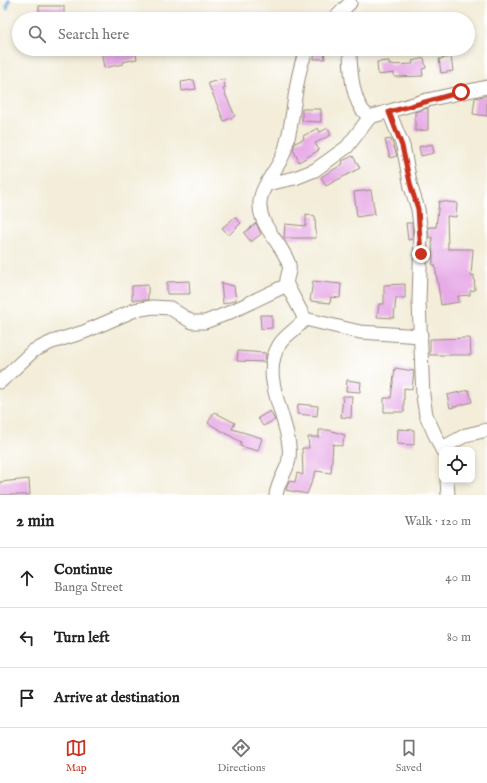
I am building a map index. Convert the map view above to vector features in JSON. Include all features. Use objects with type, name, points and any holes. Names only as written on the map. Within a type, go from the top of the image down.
[{"type":"street","points":[[341,12],[350,2]]},
{"type":"street","points":[[305,56],[296,82],[296,99],[290,129],[282,156],[260,201],[261,210],[269,232],[289,265],[287,286],[305,319],[360,332],[421,336]]},
{"type":"street","points":[[351,56],[359,107],[364,114],[370,117]]},
{"type":"street","points":[[267,184],[300,177],[315,170],[347,147],[370,117],[427,100],[487,88]]},
{"type":"street","points":[[389,112],[402,146],[411,187],[418,209],[421,234],[419,302],[423,396],[426,415],[441,447]]},
{"type":"street","points":[[0,382],[33,351],[52,342],[84,332],[135,310],[154,307],[170,308],[192,322],[205,322],[287,286]]},
{"type":"street","points":[[276,495],[279,481],[289,464],[289,445],[275,390],[273,361],[280,342],[298,328],[305,319]]},
{"type":"street","points":[[445,447],[466,435],[487,430]]},
{"type":"street","points":[[447,483],[448,495]]},
{"type":"building","points":[[39,6],[64,6],[64,12],[39,12]]},
{"type":"building","points":[[102,56],[136,56],[137,59],[104,68]]},
{"type":"building","points":[[314,56],[325,56],[325,59],[314,59]]},
{"type":"building","points":[[451,57],[453,71],[441,73],[439,59]]},
{"type":"building","points":[[424,58],[426,68],[422,69],[423,76],[394,77],[394,73],[378,75],[377,62],[389,61],[389,65],[413,64],[412,61]]},
{"type":"building","points":[[224,79],[225,88],[223,89],[235,116],[224,121],[208,83]]},
{"type":"building","points":[[194,80],[196,89],[182,91],[181,82]]},
{"type":"building","points":[[487,96],[487,116],[473,114],[475,98]]},
{"type":"building","points":[[428,108],[428,130],[415,131],[415,112]]},
{"type":"building","points":[[302,109],[321,109],[321,122],[302,121]]},
{"type":"building","points":[[318,128],[320,132],[328,128],[331,135],[315,143],[319,150],[299,162],[293,149],[295,143],[304,139],[303,136]]},
{"type":"building","points":[[391,139],[397,156],[390,158],[385,140]]},
{"type":"building","points":[[432,144],[434,153],[421,156],[419,147]]},
{"type":"building","points":[[353,156],[360,168],[326,186],[321,177],[343,164],[342,161]]},
{"type":"building","points":[[371,190],[375,214],[357,217],[354,192]]},
{"type":"building","points":[[439,201],[457,203],[456,217],[447,216],[448,249],[473,249],[471,276],[474,275],[475,290],[470,291],[470,295],[458,296],[459,302],[441,305],[435,265],[433,265],[432,237],[429,238],[428,227],[436,227]]},
{"type":"building","points":[[306,214],[315,216],[316,238],[284,238],[285,224],[306,226]]},
{"type":"building","points":[[235,217],[241,223],[229,235],[222,228]]},
{"type":"building","points":[[256,223],[261,234],[251,242],[244,233]]},
{"type":"building","points":[[406,223],[412,223],[413,239],[408,240]]},
{"type":"building","points":[[189,281],[190,294],[167,294],[167,282]]},
{"type":"building","points":[[313,281],[341,284],[340,298],[331,297],[330,303],[310,301]]},
{"type":"building","points":[[221,283],[234,286],[236,300],[223,304]]},
{"type":"building","points":[[405,284],[405,298],[396,298],[394,318],[377,317],[379,304],[384,304],[384,285]]},
{"type":"building","points":[[148,285],[148,300],[132,300],[132,286]]},
{"type":"building","points":[[260,315],[272,315],[272,328],[261,329]]},
{"type":"building","points":[[470,338],[471,355],[430,355],[430,339]]},
{"type":"building","points":[[238,351],[266,353],[265,362],[237,361]]},
{"type":"building","points":[[395,368],[414,371],[412,389],[404,388],[404,412],[384,412],[384,398],[391,398]]},
{"type":"building","points":[[347,380],[361,382],[360,392],[346,391]]},
{"type":"building","points":[[469,390],[472,402],[450,408],[447,395]]},
{"type":"building","points":[[343,396],[352,396],[351,418],[341,417]]},
{"type":"building","points":[[298,404],[318,406],[317,416],[297,414]]},
{"type":"building","points":[[270,411],[275,420],[263,426],[258,418]]},
{"type":"building","points":[[214,412],[235,423],[232,429],[262,438],[258,451],[240,446],[241,442],[208,423]]},
{"type":"building","points":[[398,429],[414,430],[414,445],[397,444]]},
{"type":"building","points":[[319,430],[329,430],[345,435],[342,446],[333,444],[331,473],[316,471],[307,494],[286,490],[289,481],[295,482],[297,473],[303,475],[302,448],[309,448],[308,437],[319,437]]},
{"type":"building","points":[[29,479],[30,495],[0,495],[0,482]]},
{"type":"waterway","points":[[7,8],[9,0]]},
{"type":"route","points":[[421,254],[421,234],[418,209],[397,129],[389,112],[427,100],[461,92]]}]
